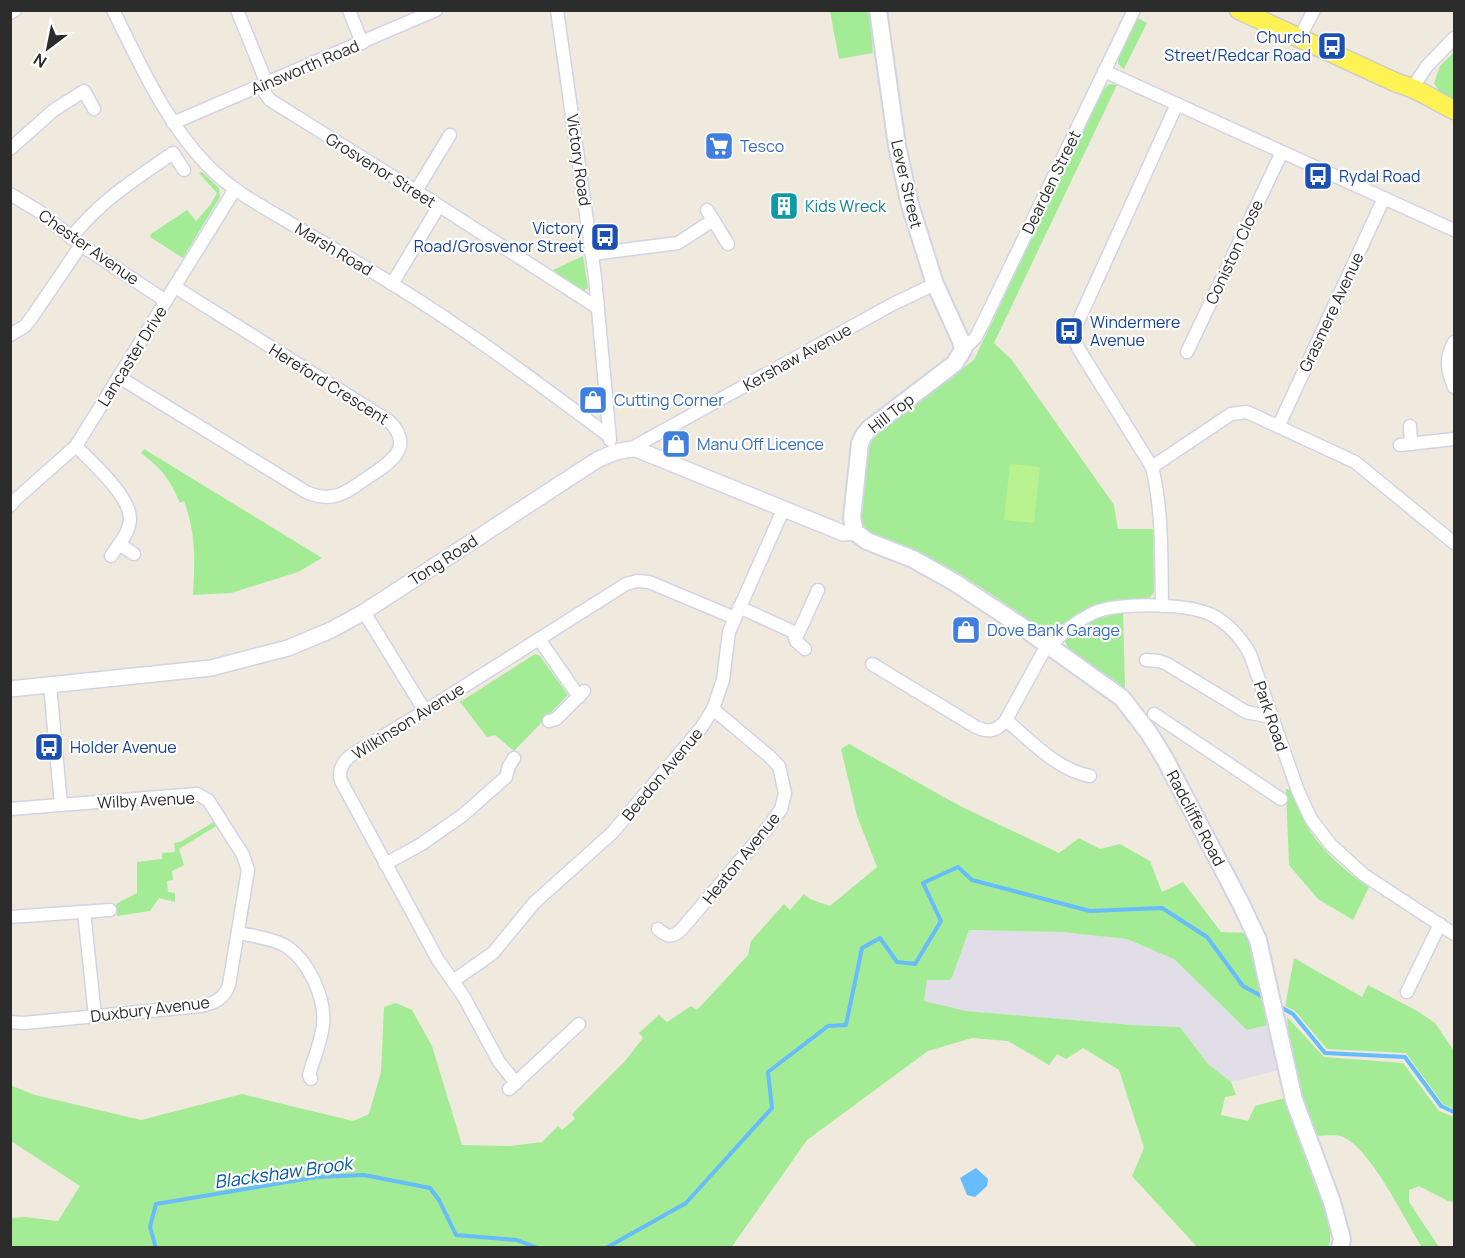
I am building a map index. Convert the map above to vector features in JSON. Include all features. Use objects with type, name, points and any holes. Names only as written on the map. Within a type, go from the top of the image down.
[{"type":"main road","name":"Lever Street","points":[[878,10],[897,146],[910,205],[935,284],[962,341],[963,351]]},
{"type":"main road","points":[[1239,10],[1397,83],[1413,87],[1432,100],[1455,110]]},
{"type":"main road","name":"Hill Top","points":[[855,532],[852,518],[860,443],[864,435],[954,364],[963,351]]},
{"type":"main road","name":"Radcliffe Road","points":[[855,532],[867,541],[913,559],[954,582],[1049,646],[1122,698],[1149,734],[1241,904],[1258,940],[1294,1101],[1332,1202],[1342,1239],[1340,1248]]},
{"type":"street","points":[[10,14],[15,10]]},
{"type":"street","name":"Marsh Road","points":[[113,10],[173,123],[207,166],[235,189],[464,329],[609,436]]},
{"type":"street","points":[[237,10],[264,85]]},
{"type":"street","points":[[349,10],[362,43]]},
{"type":"street","name":"Ainsworth Road","points":[[173,123],[436,10]]},
{"type":"street","name":"Victory Road","points":[[557,10],[592,254],[611,453]]},
{"type":"street","name":"Dearden Street","points":[[963,351],[976,337],[1134,10]]},
{"type":"street","points":[[1299,39],[1314,10]]},
{"type":"street","points":[[1413,87],[1427,66],[1455,38]]},
{"type":"street","points":[[1104,71],[1455,230]]},
{"type":"street","name":"Grosvenor Street","points":[[264,85],[270,100],[598,308]]},
{"type":"street","points":[[10,149],[54,110],[84,92],[94,109]]},
{"type":"street","points":[[1162,606],[1161,529],[1157,487],[1152,467],[1078,348],[1074,336],[1077,324],[1177,104]]},
{"type":"street","points":[[416,191],[450,135]]},
{"type":"street","name":"Coniston Close","points":[[1187,352],[1282,152]]},
{"type":"street","points":[[10,335],[25,326],[32,317],[93,212],[173,153],[184,170]]},
{"type":"street","name":"Lancaster Drive","points":[[12,501],[76,446],[235,189]]},
{"type":"street","name":"Chester Avenue","points":[[10,194],[40,212],[76,241],[166,301]]},
{"type":"street","name":"Grasmere Avenue","points":[[1279,425],[1384,198]]},
{"type":"street","points":[[392,284],[439,206]]},
{"type":"street","points":[[592,254],[678,243],[710,215],[728,244]]},
{"type":"street","name":"Kershaw Avenue","points":[[630,449],[892,304],[935,284]]},
{"type":"street","name":"Hereford Crescent","points":[[119,377],[306,492],[318,497],[333,497],[346,492],[389,463],[398,452],[400,445],[398,432],[389,421],[175,287]]},
{"type":"street","points":[[1455,342],[1448,357],[1447,367],[1455,387]]},
{"type":"street","points":[[1152,467],[1231,414],[1247,412],[1355,462],[1455,543]]},
{"type":"street","points":[[1410,426],[1406,444],[1455,440]]},
{"type":"street","points":[[76,446],[126,503],[130,520],[126,534],[111,556]]},
{"type":"street","name":"Tong Road","points":[[10,689],[211,668],[261,656],[310,639],[364,612],[611,453],[630,449],[636,449],[843,533],[855,532]]},
{"type":"street","name":"Beedon Avenue","points":[[453,981],[493,953],[534,903],[612,833],[701,728],[713,709],[723,680],[728,636],[783,510]]},
{"type":"street","points":[[120,544],[134,554]]},
{"type":"street","name":"Wilkinson Avenue","points":[[568,1015],[578,1025],[512,1086],[464,997],[438,960],[385,864],[341,781],[340,771],[345,760],[350,756],[626,584],[637,581],[649,582],[737,613]]},
{"type":"street","points":[[737,613],[798,634],[818,590]]},
{"type":"street","name":"Park Road","points":[[1006,720],[1049,646],[1059,636],[1092,614],[1118,608],[1162,606],[1187,607],[1211,615],[1231,628],[1250,654],[1300,796],[1311,819],[1331,845],[1364,876],[1455,934]]},
{"type":"street","points":[[364,612],[425,711]]},
{"type":"street","points":[[794,633],[796,641],[804,649]]},
{"type":"street","points":[[539,639],[582,694],[556,719],[549,721]]},
{"type":"street","points":[[1146,660],[1167,664],[1246,712],[1271,717]]},
{"type":"street","points":[[872,664],[984,731],[993,731],[1006,720],[1055,761],[1074,773],[1090,776]]},
{"type":"street","points":[[50,685],[61,805]]},
{"type":"street","name":"Heaton Avenue","points":[[658,929],[670,936],[675,936],[681,930],[770,825],[781,809],[785,793],[779,766],[713,709]]},
{"type":"street","points":[[1154,714],[1281,799]]},
{"type":"street","points":[[1149,734],[1175,728]]},
{"type":"street","points":[[385,864],[420,845],[464,815],[506,777],[514,758]]},
{"type":"street","name":"Wilby Avenue","points":[[10,809],[197,794],[208,800],[247,862],[248,870],[239,933]]},
{"type":"street","points":[[10,917],[110,910]]},
{"type":"street","points":[[84,912],[95,1016]]},
{"type":"street","points":[[1407,992],[1409,974],[1440,924]]},
{"type":"street","points":[[239,933],[285,945],[300,958],[311,975],[322,1005],[323,1024],[309,1075],[311,1079]]},
{"type":"street","name":"Duxbury Avenue","points":[[10,1022],[24,1023],[201,1006],[218,1001],[229,985],[239,933]]},
{"type":"shaded area","points":[[969,930],[1062,932],[1127,939],[1174,959],[1247,1030],[1268,1025],[1279,1070],[1231,1082],[1208,1064],[1180,1027],[966,1011],[924,1002],[927,980],[951,979]]},
{"type":"green space","points":[[830,11],[869,11],[873,53],[839,59]]},
{"type":"green space","points":[[1138,18],[1147,23],[1124,69],[1118,64],[1118,58]]},
{"type":"green space","points":[[1454,52],[1454,99],[1439,91],[1434,83],[1440,66]]},
{"type":"green space","points":[[1109,84],[1117,85],[994,343],[1011,359],[1114,505],[1118,529],[1153,529],[1154,592],[1145,601],[1116,601],[1096,605],[1055,632],[1046,631],[950,568],[867,531],[860,520],[860,500],[868,448],[872,440],[883,428],[974,360],[1102,91]]},
{"type":"green space","points":[[202,172],[219,188],[220,197],[183,258],[150,237],[151,234],[187,210],[196,221],[211,204],[217,193],[199,173]]},
{"type":"green space","points":[[583,256],[588,288],[583,291],[551,271]]},
{"type":"green space","points":[[144,449],[322,558],[298,572],[231,593],[193,595],[194,547],[184,501],[180,503],[165,475],[141,453]]},
{"type":"green space","points":[[1010,464],[1040,467],[1034,523],[1004,520]]},
{"type":"green space","points":[[1123,613],[1125,688],[1069,649],[1065,636],[1095,618]]},
{"type":"green space","points":[[535,654],[540,656],[568,695],[514,751],[495,735],[487,737],[460,702]]},
{"type":"green space","points":[[849,744],[960,806],[1059,853],[1079,838],[1100,849],[1120,844],[1150,861],[1162,892],[1183,882],[1221,932],[1248,933],[1268,1025],[1247,1030],[1174,959],[1127,939],[1062,932],[969,930],[951,980],[927,980],[924,1001],[966,1011],[1180,1027],[1208,1064],[1231,1082],[1236,1095],[1225,1097],[1221,1115],[1248,1121],[1255,1106],[1288,1097],[1330,1225],[1328,1248],[1197,1247],[1132,1176],[1144,1148],[1119,1070],[1083,1048],[1066,1059],[1057,1054],[1049,1065],[1008,1041],[972,1038],[928,1051],[807,1140],[731,1248],[11,1247],[11,1218],[25,1217],[58,1221],[80,1186],[11,1141],[10,1085],[35,1095],[141,1120],[242,1094],[353,1121],[369,1114],[381,1072],[384,1007],[396,1003],[412,1010],[432,1046],[462,1145],[510,1146],[542,1142],[558,1126],[562,1130],[575,1119],[572,1114],[625,1061],[643,1038],[639,1033],[659,1015],[667,1022],[691,1006],[697,1010],[748,955],[751,941],[784,904],[790,910],[804,894],[810,899],[830,906],[877,867],[857,816],[841,749]]},
{"type":"green space","points":[[1286,789],[1293,790],[1307,824],[1321,846],[1344,869],[1369,887],[1353,920],[1318,899],[1289,865]]},
{"type":"green space","points":[[214,822],[216,826],[179,849],[184,865],[172,871],[173,880],[167,881],[168,892],[175,893],[175,902],[159,898],[150,911],[117,916],[116,904],[137,893],[137,862],[162,859],[162,853],[175,852],[174,843],[180,842]]},
{"type":"green space","points":[[1294,958],[1362,997],[1368,985],[1435,1023],[1454,1051],[1454,1109],[1443,1104],[1406,1053],[1327,1049],[1295,1011],[1285,1006]]},
{"type":"green space","points":[[1287,1017],[1324,1057],[1403,1063],[1439,1111],[1454,1117],[1454,1202],[1419,1186],[1409,1190],[1409,1202],[1439,1247],[1422,1247],[1387,1186],[1354,1144],[1340,1136],[1315,1136],[1296,1078]]},
{"type":"water","points":[[976,1168],[988,1179],[987,1186],[975,1197],[967,1195],[960,1178]]},
{"type":"waterway","name":"Blackshaw Brook","points":[[606,1248],[686,1203],[772,1108],[768,1072],[828,1026],[846,1025],[862,948],[880,938],[897,962],[915,964],[941,921],[923,883],[958,867],[972,880],[1090,911],[1162,908],[1207,937],[1243,986],[1265,998]]},
{"type":"waterway","name":"Blackshaw Brook","points":[[1277,1005],[1293,1014],[1325,1053],[1405,1057],[1441,1106],[1454,1112]]},
{"type":"waterway","name":"Blackshaw Brook","points":[[156,1248],[150,1227],[156,1204],[317,1177],[364,1175],[430,1188],[439,1200],[456,1235],[517,1240],[538,1248]]},
{"type":"place","name":"Church Street/Redcar Road","points":[[1332,46]]},
{"type":"place","name":"Tesco","points":[[719,146]]},
{"type":"place","name":"Rydal Road","points":[[1318,176]]},
{"type":"place","name":"Kids Wreck","points":[[784,206]]},
{"type":"place","name":"Victory Road/Grosvenor Street","points":[[605,237]]},
{"type":"place","name":"Windermere Avenue","points":[[1069,331]]},
{"type":"place","name":"Cutting Corner","points":[[593,400]]},
{"type":"place","name":"Manu Off Licence","points":[[676,444]]},
{"type":"place","name":"Dove Bank Garage","points":[[966,630]]},
{"type":"place","name":"Holder Avenue","points":[[49,747]]}]
